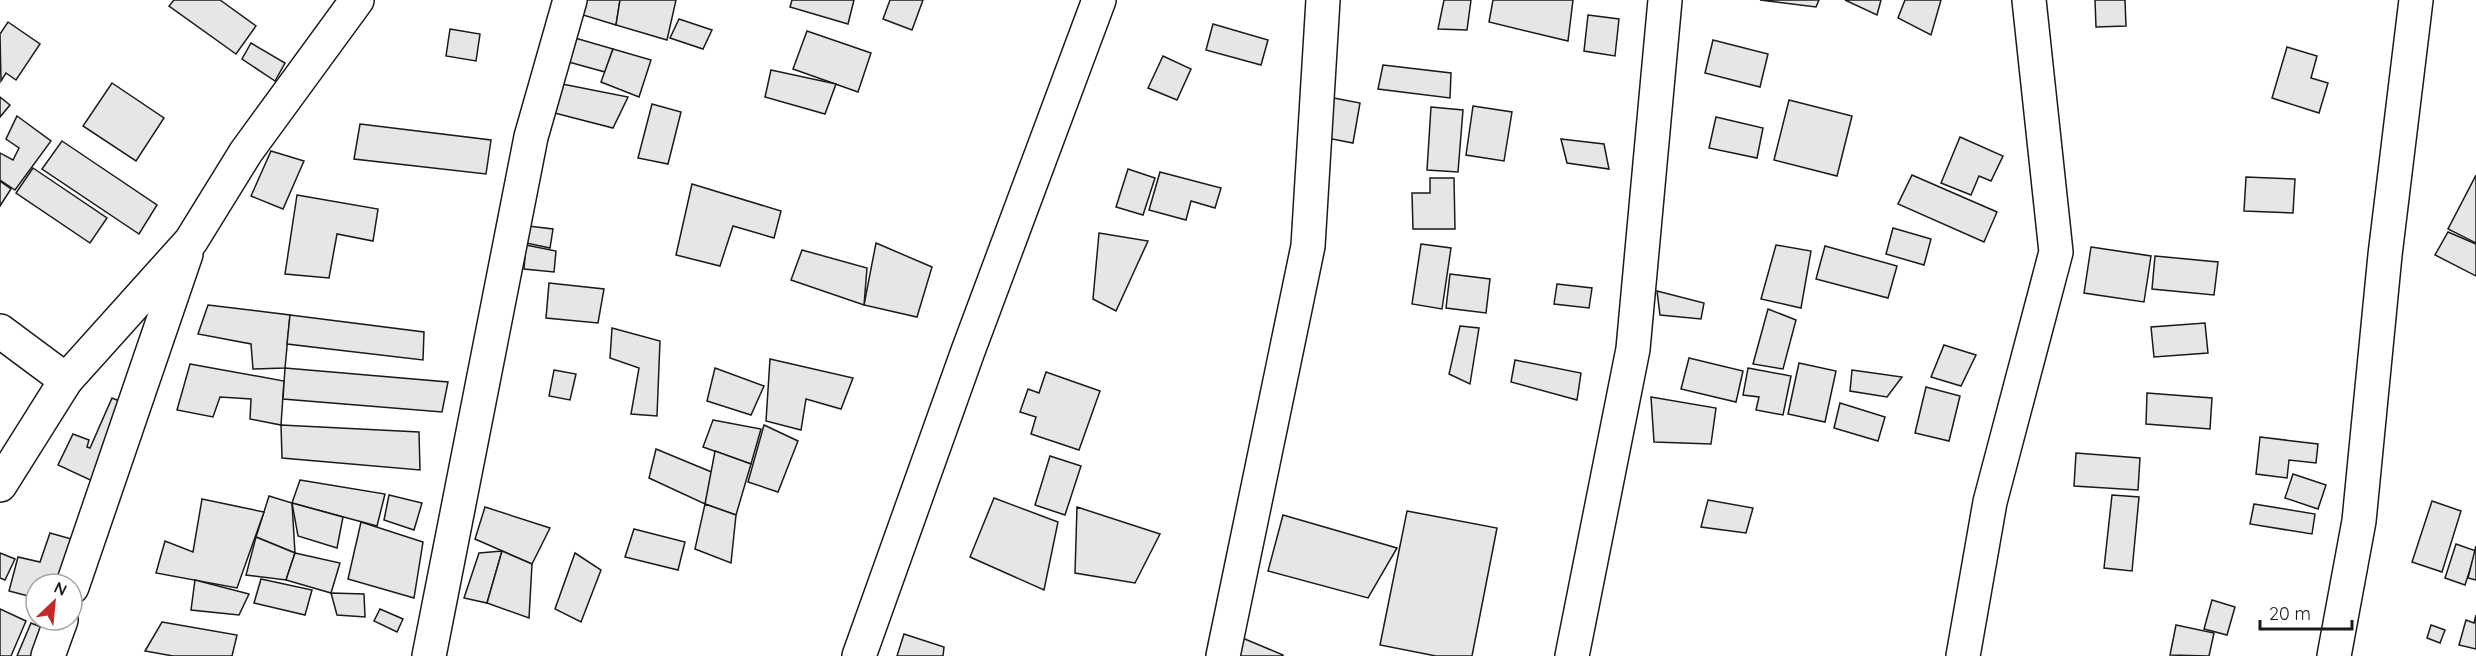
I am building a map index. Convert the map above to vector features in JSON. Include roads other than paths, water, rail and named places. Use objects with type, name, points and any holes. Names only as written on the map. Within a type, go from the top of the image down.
[{"type":"street","points":[[0,485],[66,380],[191,241],[246,152],[357,0]]},
{"type":"street","points":[[429,656],[531,137],[570,0]]},
{"type":"street","points":[[858,656],[968,351],[1099,0]]},
{"type":"street","points":[[1223,656],[1308,246],[1323,0]]},
{"type":"street","points":[[1572,656],[1633,349],[1665,0]]},
{"type":"street","points":[[1963,656],[1990,502],[2056,252],[2030,0]]},
{"type":"street","points":[[2334,656],[2359,521],[2385,255],[2416,0]]},
{"type":"street","points":[[77,572],[191,241]]},
{"type":"street","points":[[0,331],[66,380]]},
{"type":"street","points":[[48,656],[57,632]]}]
